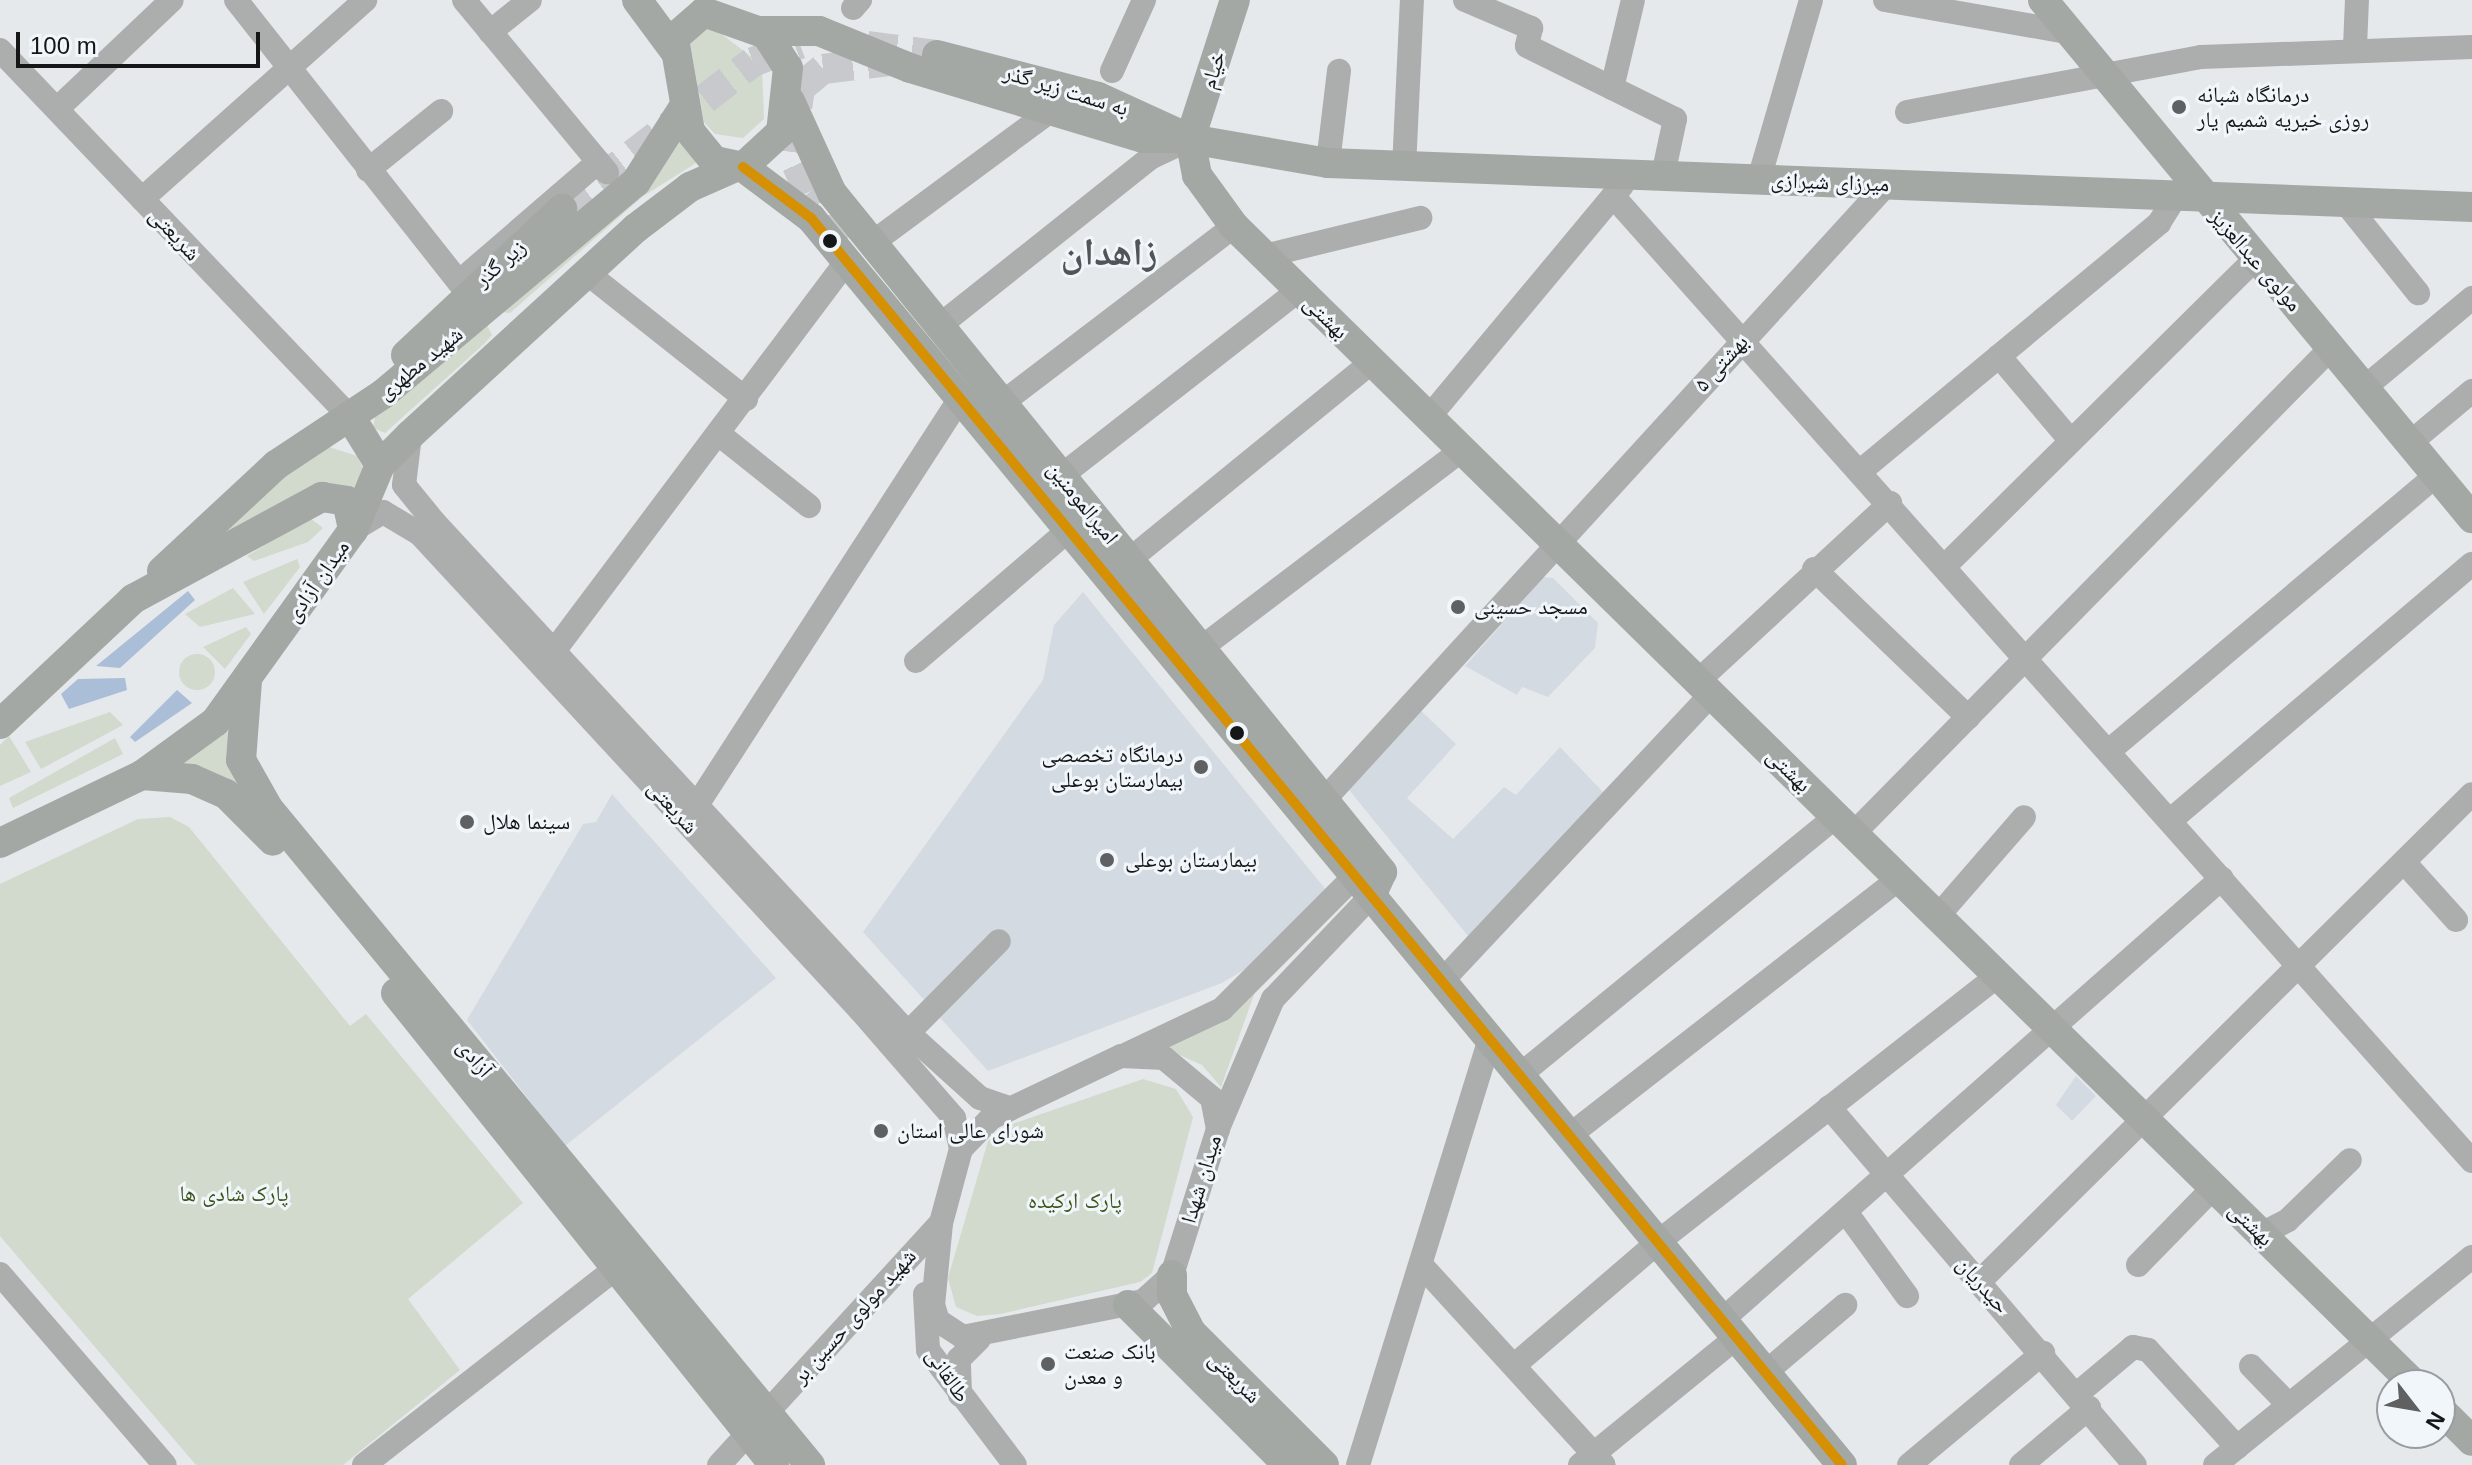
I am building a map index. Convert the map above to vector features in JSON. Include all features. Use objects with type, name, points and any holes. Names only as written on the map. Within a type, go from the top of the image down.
[{"type":"main road","points":[[637,0],[674,50]]},
{"type":"main road","points":[[707,0],[760,31],[782,50],[790,101],[775,141],[738,168]]},
{"type":"main road","name":"خیام","points":[[1190,139],[1235,0]]},
{"type":"main road","name":"مولوی عبدالعزیز","points":[[2043,0],[2103,72],[2190,198],[2256,258],[2472,518]]},
{"type":"main road","points":[[732,17],[696,14],[674,38],[685,105],[703,151],[793,201],[847,261],[1842,1465]]},
{"type":"main road","points":[[760,31],[819,31],[910,68],[1056,107],[1143,138],[1190,139]]},
{"type":"main road","name":"به سمت زیر گذر","points":[[937,55],[1098,97],[1190,139]]},
{"type":"main road","name":"امیرالمومنین","points":[[790,101],[819,174],[872,243],[925,323],[1002,403],[1382,872],[1363,886]]},
{"type":"main road","name":"شهید مطهری","points":[[133,599],[276,465],[383,394],[636,182],[685,105]]},
{"type":"main road","name":"میرزای شیرازی","points":[[1190,139],[1328,163],[1622,185],[1663,175],[2472,207]]},
{"type":"main road","name":"بهشتی","points":[[1190,139],[1197,175],[1234,226],[2399,1369]]},
{"type":"main road","name":"شهید مطهری","points":[[353,530],[380,465],[410,435],[668,202],[738,168]]},
{"type":"main road","name":"زیر گذر","points":[[383,394],[407,352],[562,209]]},
{"type":"main road","points":[[485,310],[513,342]]},
{"type":"main road","points":[[925,323],[1036,478],[1061,520]]},
{"type":"main road","points":[[351,418],[380,465]]},
{"type":"main road","name":"میدان آزادی","points":[[0,724],[133,599],[322,497],[347,501],[353,530],[247,681],[186,748],[142,775],[0,843]]},
{"type":"main road","name":"آزادی","points":[[247,681],[241,760],[268,808],[810,1465]]},
{"type":"main road","name":"آزادی","points":[[142,775],[192,779],[254,818],[774,1465]]},
{"type":"main road","name":"شریعتی","points":[[1172,1275],[1185,1340],[1288,1465]]},
{"type":"main road","name":"شریعتی","points":[[1128,1305],[1185,1340],[1324,1465]]},
{"type":"main road","points":[[2456,1425],[2472,1441]]},
{"type":"main road","points":[[2463,1465],[2472,1458]]},
{"type":"street","points":[[57,109],[172,0]]},
{"type":"street","points":[[142,199],[289,64],[365,0]]},
{"type":"street","points":[[246,3],[368,170],[459,282],[602,167],[464,0]]},
{"type":"street","points":[[490,32],[530,0]]},
{"type":"street","points":[[1112,71],[1144,0]]},
{"type":"street","points":[[1404,168],[1412,0]]},
{"type":"street","points":[[1465,0],[1531,28],[1527,46],[1675,119],[1663,175]]},
{"type":"street","points":[[1612,88],[1633,0]]},
{"type":"street","points":[[1759,179],[1811,0]]},
{"type":"street","points":[[1885,0],[2072,33]]},
{"type":"street","points":[[2355,47],[2357,0]]},
{"type":"street","points":[[1907,112],[2103,72],[2355,47],[2472,47]]},
{"type":"street","name":"شریعتی","points":[[0,50],[351,418]]},
{"type":"street","points":[[1328,163],[1339,71]]},
{"type":"street","points":[[872,243],[1056,107]]},
{"type":"street","points":[[368,170],[441,111]]},
{"type":"street","points":[[925,323],[1150,158],[1190,139]]},
{"type":"street","name":"بهشتی ۵","points":[[1324,800],[1743,337],[1887,184]]},
{"type":"street","points":[[1429,417],[1622,185],[1743,337],[1863,469],[2472,1161]]},
{"type":"street","points":[[1863,469],[2190,198]]},
{"type":"street","points":[[2345,202],[2418,293]]},
{"type":"street","points":[[1264,256],[1420,218]]},
{"type":"street","points":[[1002,403],[1234,226]]},
{"type":"street","points":[[1947,564],[2256,258]]},
{"type":"street","points":[[550,657],[702,460],[847,261]]},
{"type":"street","points":[[587,273],[746,399]]},
{"type":"street","points":[[1061,476],[1299,290]]},
{"type":"street","points":[[2364,388],[2472,298]]},
{"type":"street","points":[[1520,1075],[1682,942],[1844,825],[1968,717],[2331,348]]},
{"type":"street","points":[[1999,356],[2071,441]]},
{"type":"street","points":[[1129,560],[1372,362]]},
{"type":"street","points":[[2411,442],[2472,391]]},
{"type":"street","points":[[697,805],[836,595],[960,399]]},
{"type":"street","points":[[410,435],[404,485],[550,657],[697,805],[908,1033],[980,1098],[1009,1108]]},
{"type":"street","points":[[720,435],[809,506]]},
{"type":"street","points":[[1201,648],[1462,450]]},
{"type":"street","points":[[2110,750],[2436,475]]},
{"type":"street","points":[[1442,981],[1578,835],[1704,688],[1814,569],[1890,503]]},
{"type":"street","name":"شریعتی","points":[[353,530],[383,512],[407,522],[550,657],[940,1101],[954,1118],[961,1149]]},
{"type":"street","points":[[916,661],[1061,520]]},
{"type":"street","points":[[2172,819],[2472,564]]},
{"type":"street","points":[[1814,569],[1968,717]]},
{"type":"street","points":[[1980,1281],[2472,794]]},
{"type":"street","points":[[1938,916],[2024,817]]},
{"type":"street","points":[[2404,862],[2456,920]]},
{"type":"street","points":[[1423,1267],[1517,1363],[1592,1461],[1846,1212],[2055,1032],[2222,878]]},
{"type":"street","points":[[1570,1135],[1899,879]]},
{"type":"street","points":[[979,1339],[938,1321],[931,1272],[961,1149],[1009,1108],[1222,1009],[1363,886]]},
{"type":"street","points":[[1218,1129],[1273,999],[1363,886]]},
{"type":"street","points":[[908,1033],[999,941]]},
{"type":"street","points":[[1517,1363],[1658,1242],[1998,975]]},
{"type":"street","points":[[1358,1465],[1423,1267],[1490,1039]]},
{"type":"street","name":"میدان شهدا","points":[[1121,1056],[1182,1067],[1212,1098],[1218,1129],[1172,1275]]},
{"type":"street","name":"حیدریان","points":[[1829,1107],[2043,1353],[2135,1465]]},
{"type":"street","points":[[2261,1234],[2288,1220],[2350,1160]]},
{"type":"street","points":[[2138,1265],[2214,1187]]},
{"type":"street","points":[[1846,1212],[1907,1296]]},
{"type":"street","name":"شهید مولوی حسین بر","points":[[748,1433],[941,1223]]},
{"type":"street","points":[[2215,1465],[2287,1403],[2472,1257]]},
{"type":"street","points":[[371,1460],[616,1268]]},
{"type":"street","name":"طالقانی","points":[[931,1272],[922,1331],[960,1395],[1015,1465]]},
{"type":"street","points":[[0,1274],[165,1465]]},
{"type":"street","points":[[960,1395],[959,1359],[979,1339],[1128,1305],[1153,1296],[1172,1275]]},
{"type":"street","points":[[1766,1372],[1845,1305]]},
{"type":"street","points":[[2021,1465],[2133,1347],[2148,1350],[2237,1447]]},
{"type":"street","points":[[1909,1465],[2043,1353]]},
{"type":"street","points":[[2251,1366],[2287,1403]]},
{"type":"street","points":[[719,1465],[748,1433]]},
{"type":"shaded area","points":[[1543,577],[1553,578],[1598,623],[1595,648],[1548,697],[1522,687],[1517,695],[1465,666]]},
{"type":"shaded area","name":"بیمارستان بوعلی","points":[[1083,592],[1327,891],[1262,959],[1222,983],[988,1071],[863,932],[1043,680],[1054,625]]},
{"type":"shaded area","points":[[1417,707],[1456,744],[1407,798],[1453,839],[1504,787],[1516,795],[1560,747],[1605,794],[1468,936],[1345,785]]},
{"type":"shaded area","points":[[612,794],[776,978],[565,1146],[467,1020],[583,824],[596,822]]},
{"type":"shaded area","points":[[2076,1076],[2096,1096],[2072,1121],[2056,1105]]},
{"type":"green space","points":[[707,23],[762,65],[764,119],[743,138],[715,134],[704,122],[688,30]]},
{"type":"green space","points":[[677,134],[696,163],[642,197],[510,313],[501,312]]},
{"type":"green space","points":[[486,323],[492,335],[484,344],[385,433],[373,428],[375,417]]},
{"type":"green space","points":[[329,447],[357,456],[363,468],[353,490],[188,562],[277,478]]},
{"type":"green space","points":[[310,518],[323,528],[308,542],[254,561],[247,556]]},
{"type":"green space","points":[[297,559],[300,567],[264,614],[243,582]]},
{"type":"green space","points":[[233,588],[255,614],[200,627],[185,614]]},
{"type":"green space","points":[[246,627],[251,634],[225,669],[203,647]]},
{"type":"green space","points":[[197,654],[209,660],[215,672],[209,684],[197,690],[185,684],[179,672],[185,660]]},
{"type":"green space","points":[[110,712],[123,725],[41,769],[25,742]]},
{"type":"green space","points":[[228,726],[232,770],[253,803],[175,770]]},
{"type":"green space","points":[[9,736],[31,772],[0,786],[0,745]]},
{"type":"green space","points":[[115,738],[123,754],[13,808],[9,798]]},
{"type":"green space","name":"پارک شادی ها","points":[[170,817],[189,827],[350,1026],[366,1014],[523,1203],[408,1299],[460,1370],[343,1465],[196,1465],[0,1236],[0,884],[138,819]]},
{"type":"green space","points":[[1255,992],[1221,1087],[1202,1065],[1166,1049],[1221,1023]]},
{"type":"green space","name":"پارک ارکیده","points":[[1143,1079],[1176,1089],[1193,1117],[1152,1273],[1140,1282],[1000,1314],[977,1316],[956,1307],[948,1278],[988,1141],[1015,1123]]},
{"type":"water","points":[[188,591],[195,600],[120,668],[96,666]]},
{"type":"water","points":[[125,678],[127,690],[69,709],[61,694],[78,679]]},
{"type":"water","points":[[177,690],[192,703],[135,742],[130,737]]},
{"type":"tunnel","points":[[562,209],[753,62],[800,44]]},
{"type":"tunnel","points":[[867,46],[937,55]]},
{"type":"tunnel","points":[[847,239],[809,192],[791,152],[800,88],[823,69],[899,60]]},
{"type":"transit line","points":[[743,167],[811,218],[1842,1465]]},
{"type":"place","name":"درمانگاه شبانه روزی خیریه شمیم یار","points":[[2179,107]]},
{"type":"place","name":"مسجد حسینی","points":[[1458,607]]},
{"type":"place","name":"درمانگاه تخصصی بیمارستان بوعلی","points":[[1201,767]]},
{"type":"place","name":"سینما هلال","points":[[467,822]]},
{"type":"place","name":"بیمارستان بوعلی","points":[[1107,860]]},
{"type":"place","name":"شورای عالی استان","points":[[881,1131]]},
{"type":"place","name":"بانک صنعت و معدن","points":[[1048,1364]]},
{"type":"district","name":"زاهدان","points":[[1109,253]]}]
